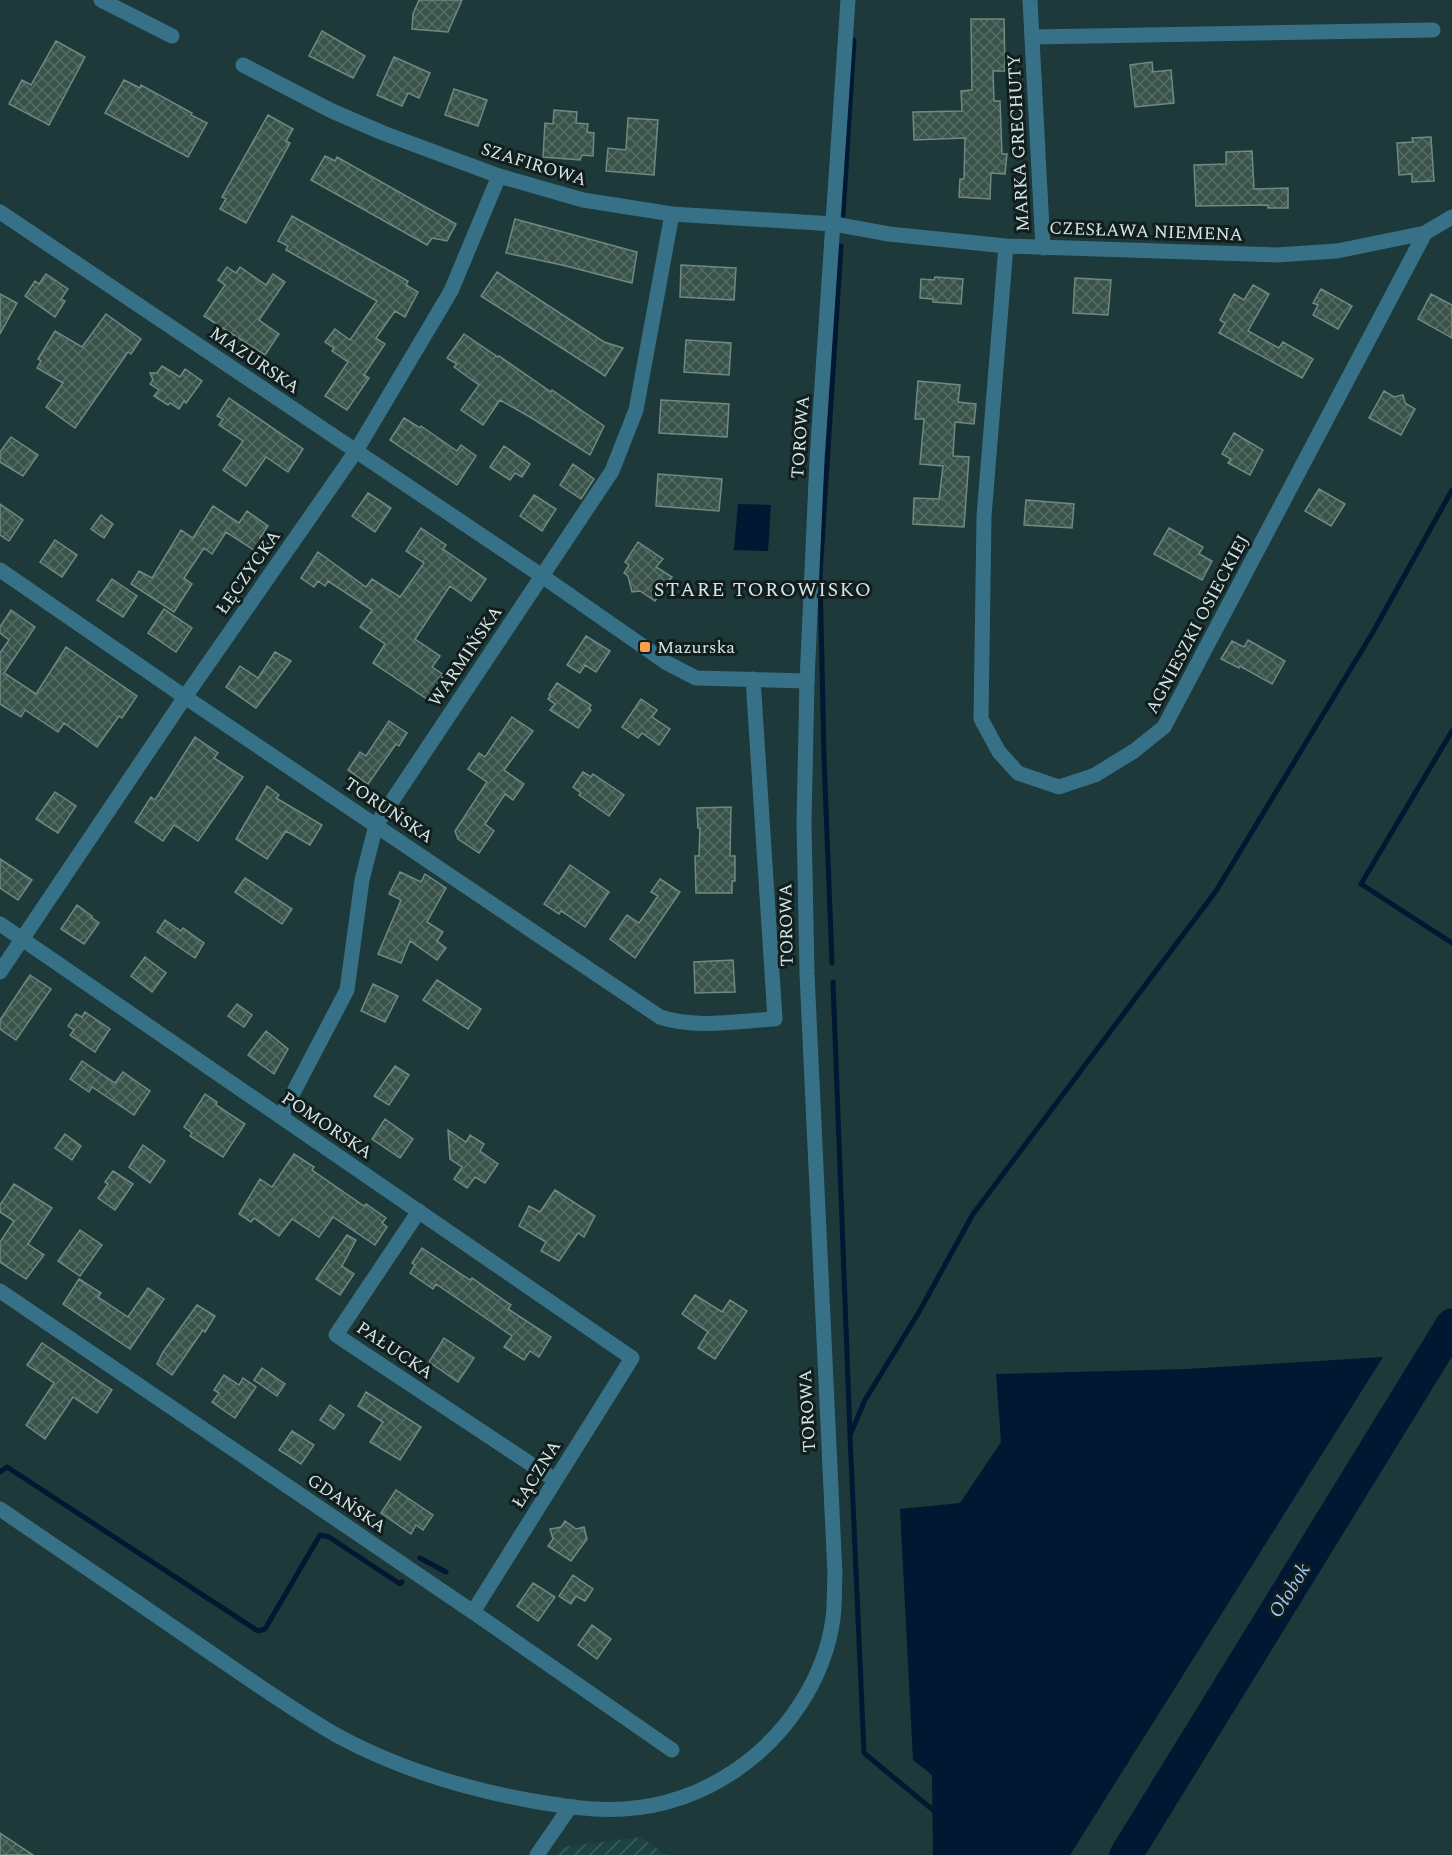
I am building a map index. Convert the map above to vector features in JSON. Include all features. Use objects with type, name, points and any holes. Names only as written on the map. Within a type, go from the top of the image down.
[{"type":"street","points":[[101,0],[172,36]]},
{"type":"street","name":"TOROWA","points":[[0,1509],[294,1709],[339,1736],[398,1763],[467,1787],[511,1797],[570,1807],[624,1809],[660,1803],[697,1793],[750,1761],[777,1735],[809,1689],[821,1662],[833,1619],[835,1575],[807,974],[804,822],[807,681],[817,459],[848,0]]},
{"type":"street","name":"MARKA GRECHUTY","points":[[1030,0],[1043,248]]},
{"type":"street","name":"MARKA GRECHUTY","points":[[1033,37],[1432,30]]},
{"type":"street","name":"SZAFIROWA","points":[[243,65],[383,133],[499,176],[583,200],[701,217],[834,224]]},
{"type":"street","name":"ŁĘCZYCKA","points":[[0,972],[185,698],[356,451],[451,291],[499,176]]},
{"type":"street","name":"MAZURSKA","points":[[0,212],[542,576],[667,663],[696,678],[807,681]]},
{"type":"street","name":"WARMIŃSKA","points":[[281,1116],[347,990],[362,879],[376,825],[612,471],[636,410],[672,214]]},
{"type":"street","name":"CZESŁAWA NIEMENA","points":[[834,224],[889,234],[1006,246],[1275,255],[1337,251],[1425,233],[1452,217]]},
{"type":"street","name":"AGNIESZKI OSIECKIEJ","points":[[1006,246],[984,516],[981,719],[999,752],[1018,773],[1059,787],[1095,775],[1134,751],[1164,727],[1425,233]]},
{"type":"street","name":"TORUŃSKA","points":[[0,570],[185,698],[660,1017],[675,1021],[707,1024],[775,1018],[753,679]]},
{"type":"street","name":"POMORSKA","points":[[0,924],[632,1358]]},
{"type":"street","name":"PAŁUCKA","points":[[419,1211],[336,1335],[555,1480]]},
{"type":"street","name":"GDAŃSKA","points":[[0,1291],[672,1749]]},
{"type":"street","name":"ŁĄCZNA","points":[[473,1612],[632,1358]]},
{"type":"street","points":[[537,1855],[570,1807]]},
{"type":"shaded area","points":[[738,504],[771,505],[768,551],[734,550]]},
{"type":"shaded area","points":[[1383,1357],[1070,1855],[933,1855],[932,1775],[913,1760],[900,1509],[960,1503],[1001,1442],[996,1374],[1187,1369]]},
{"type":"shaded area","points":[[641,1837],[666,1855],[557,1855],[563,1847]]},
{"type":"building","points":[[419,0],[462,0],[448,32],[412,29],[413,14]]},
{"type":"building","points":[[971,19],[1004,19],[1005,71],[993,71],[994,101],[1000,101],[1002,154],[1007,154],[1005,174],[991,173],[990,199],[959,197],[960,179],[964,179],[965,138],[914,140],[913,112],[962,111],[961,91],[972,90]]},
{"type":"building","points":[[322,31],[365,56],[353,78],[309,56]]},
{"type":"building","points":[[56,41],[85,57],[49,125],[9,104],[22,80],[31,85]]},
{"type":"building","points":[[394,57],[430,73],[419,98],[408,93],[402,106],[377,95]]},
{"type":"building","points":[[1152,62],[1153,72],[1171,70],[1174,103],[1135,107],[1130,65]]},
{"type":"building","points":[[124,80],[140,88],[141,85],[207,123],[188,157],[105,113]]},
{"type":"building","points":[[454,89],[487,100],[478,126],[445,115]]},
{"type":"building","points":[[554,110],[577,112],[576,123],[588,124],[587,132],[594,133],[593,156],[582,155],[580,160],[543,157],[545,123],[553,124]]},
{"type":"building","points":[[268,115],[293,129],[286,141],[290,143],[246,223],[220,209],[226,199],[222,197]]},
{"type":"building","points":[[628,118],[658,120],[654,175],[606,171],[608,148],[626,150]]},
{"type":"building","points":[[1431,137],[1434,181],[1412,182],[1412,174],[1399,175],[1397,143],[1413,142],[1412,138]]},
{"type":"building","points":[[1252,151],[1254,189],[1288,188],[1288,208],[1268,208],[1268,205],[1196,206],[1194,165],[1226,164],[1226,152]]},
{"type":"building","points":[[325,156],[335,161],[337,157],[456,224],[447,241],[432,238],[427,245],[311,180]]},
{"type":"building","points":[[292,216],[408,281],[406,285],[418,292],[405,317],[395,311],[376,338],[385,344],[364,375],[369,378],[347,410],[325,396],[348,362],[332,351],[334,348],[325,342],[335,329],[350,340],[377,301],[286,250],[288,246],[278,241]]},
{"type":"building","points":[[515,219],[637,252],[632,283],[506,253]]},
{"type":"building","points":[[681,265],[736,268],[734,300],[680,297]]},
{"type":"building","points":[[227,267],[236,273],[240,267],[266,285],[273,274],[285,282],[259,320],[279,334],[265,355],[204,316],[225,285],[218,280]]},
{"type":"building","points":[[497,272],[604,342],[623,348],[605,376],[481,296]]},
{"type":"building","points":[[46,274],[68,289],[61,299],[65,301],[55,317],[25,296],[35,281],[39,284]]},
{"type":"building","points":[[935,277],[963,279],[961,304],[933,302],[933,299],[920,298],[921,279],[934,280]]},
{"type":"building","points":[[1075,278],[1111,280],[1108,315],[1073,313]]},
{"type":"building","points":[[1253,285],[1269,294],[1248,331],[1279,348],[1283,342],[1313,359],[1302,378],[1219,333],[1225,323],[1220,320],[1234,294],[1244,300]]},
{"type":"building","points":[[1321,289],[1352,306],[1338,329],[1313,315],[1318,305],[1313,303]]},
{"type":"building","points":[[0,294],[17,303],[0,334]]},
{"type":"building","points":[[1431,294],[1452,305],[1452,338],[1418,319]]},
{"type":"building","points":[[106,314],[141,339],[131,354],[128,352],[75,428],[46,407],[63,383],[37,368],[41,361],[38,359],[55,331],[82,347]]},
{"type":"building","points":[[464,334],[604,426],[590,455],[500,400],[483,425],[461,410],[479,385],[454,367],[457,364],[447,358]]},
{"type":"building","points":[[686,340],[731,343],[729,375],[684,372]]},
{"type":"building","points":[[162,366],[180,377],[185,369],[202,381],[179,409],[154,396],[159,390],[150,384],[153,380],[150,373],[157,373]]},
{"type":"building","points":[[918,381],[960,385],[958,402],[976,404],[974,424],[955,422],[953,456],[969,457],[964,527],[913,524],[914,498],[939,499],[943,466],[920,464],[924,419],[915,419]]},
{"type":"building","points":[[1384,391],[1394,397],[1403,395],[1405,403],[1415,409],[1401,435],[1369,418]]},
{"type":"building","points":[[229,398],[303,449],[288,472],[266,457],[246,486],[223,470],[243,441],[219,425],[223,419],[217,416]]},
{"type":"building","points":[[661,400],[729,404],[727,437],[659,433]]},
{"type":"building","points":[[404,418],[420,428],[421,426],[457,451],[461,445],[476,456],[457,485],[390,440]]},
{"type":"building","points":[[1234,433],[1263,450],[1250,475],[1228,463],[1231,459],[1222,454]]},
{"type":"building","points":[[11,437],[38,455],[23,476],[0,462],[0,452]]},
{"type":"building","points":[[504,446],[530,464],[522,477],[515,473],[510,480],[490,467]]},
{"type":"building","points":[[573,464],[594,479],[581,499],[560,485]]},
{"type":"building","points":[[658,474],[722,479],[719,511],[656,506]]},
{"type":"building","points":[[1319,489],[1345,504],[1331,526],[1305,511]]},
{"type":"building","points":[[368,493],[391,508],[375,532],[352,516]]},
{"type":"building","points":[[534,495],[556,509],[542,531],[520,516]]},
{"type":"building","points":[[1026,500],[1074,504],[1072,528],[1024,525]]},
{"type":"building","points":[[0,504],[23,520],[9,541],[0,535]]},
{"type":"building","points":[[213,506],[239,523],[247,511],[268,526],[260,538],[270,545],[263,556],[226,532],[212,554],[204,548],[184,578],[192,584],[174,612],[131,584],[139,571],[152,578],[181,530],[193,538]]},
{"type":"building","points":[[101,515],[113,524],[104,538],[91,529]]},
{"type":"building","points":[[421,528],[446,545],[443,549],[486,579],[471,601],[450,586],[415,639],[440,656],[432,667],[444,675],[427,699],[373,663],[385,644],[360,627],[372,610],[328,581],[325,586],[318,581],[314,587],[301,578],[318,552],[366,587],[372,579],[400,597],[424,563],[406,551]]},
{"type":"building","points":[[1169,528],[1203,547],[1199,554],[1212,561],[1202,580],[1154,554]]},
{"type":"building","points":[[55,540],[77,555],[62,577],[40,562]]},
{"type":"building","points":[[638,542],[663,559],[656,567],[672,577],[655,601],[640,591],[632,592],[628,576],[624,573],[629,565],[625,562]]},
{"type":"building","points":[[112,579],[137,596],[123,617],[97,600]]},
{"type":"building","points":[[164,609],[192,628],[176,652],[148,633]]},
{"type":"building","points":[[11,610],[35,627],[4,673],[36,694],[66,647],[137,696],[122,718],[119,716],[97,747],[64,723],[58,732],[25,710],[21,717],[0,704],[0,653],[9,640],[0,633],[0,627]]},
{"type":"building","points":[[586,636],[610,651],[596,672],[585,665],[580,673],[567,665]]},
{"type":"building","points":[[1248,640],[1285,661],[1272,684],[1240,666],[1239,668],[1221,659],[1232,641],[1244,647]]},
{"type":"building","points":[[275,652],[291,661],[256,708],[226,687],[240,666],[258,678]]},
{"type":"building","points":[[557,683],[591,705],[589,709],[591,710],[578,728],[550,710],[555,704],[548,699],[549,695]]},
{"type":"building","points":[[641,699],[657,710],[652,717],[670,729],[659,745],[642,733],[638,738],[622,727]]},
{"type":"building","points":[[512,717],[533,731],[504,770],[524,784],[513,800],[505,794],[485,824],[494,831],[479,853],[458,839],[455,831],[487,782],[468,769],[479,753],[485,757]]},
{"type":"building","points":[[389,721],[407,733],[399,746],[396,744],[368,784],[348,770],[360,752],[366,756]]},
{"type":"building","points":[[195,737],[218,753],[214,758],[243,777],[198,841],[174,825],[163,841],[135,822],[151,797],[155,800]]},
{"type":"building","points":[[583,772],[591,777],[593,774],[624,795],[609,816],[579,795],[581,793],[573,787]]},
{"type":"building","points":[[267,786],[279,795],[276,798],[322,825],[310,845],[286,831],[267,859],[236,839]]},
{"type":"building","points":[[55,792],[76,806],[58,833],[36,819]]},
{"type":"building","points":[[731,807],[730,856],[735,856],[735,881],[732,881],[732,893],[696,893],[695,856],[699,856],[700,828],[698,828],[697,808]]},
{"type":"building","points":[[0,859],[32,880],[18,900],[0,888]]},
{"type":"building","points":[[570,865],[609,892],[585,927],[561,911],[559,914],[544,904]]},
{"type":"building","points":[[400,872],[421,882],[425,874],[446,888],[427,922],[443,932],[437,941],[446,948],[437,960],[410,941],[401,963],[378,954],[401,900],[389,894]]},
{"type":"building","points":[[245,878],[292,909],[282,924],[235,892]]},
{"type":"building","points":[[660,879],[680,892],[635,958],[610,939],[627,915],[639,923],[658,896],[651,892]]},
{"type":"building","points":[[77,905],[99,923],[84,944],[61,929]]},
{"type":"building","points":[[165,920],[181,931],[183,928],[204,943],[195,958],[157,932]]},
{"type":"building","points":[[145,957],[166,973],[152,992],[131,976]]},
{"type":"building","points":[[733,960],[735,992],[695,993],[694,962]]},
{"type":"building","points":[[30,975],[51,989],[16,1040],[0,1029],[0,1020]]},
{"type":"building","points":[[437,980],[481,1009],[468,1029],[423,1000]]},
{"type":"building","points":[[373,984],[398,996],[385,1022],[361,1011]]},
{"type":"building","points":[[237,1004],[252,1015],[244,1027],[228,1016]]},
{"type":"building","points":[[85,1012],[110,1029],[95,1052],[70,1035],[74,1030],[68,1026],[76,1014],[82,1017]]},
{"type":"building","points":[[266,1031],[288,1049],[274,1074],[248,1055]]},
{"type":"building","points":[[82,1061],[115,1083],[123,1072],[150,1091],[134,1115],[92,1087],[89,1092],[70,1079]]},
{"type":"building","points":[[395,1066],[409,1075],[389,1105],[374,1096]]},
{"type":"building","points":[[205,1094],[217,1102],[216,1105],[245,1124],[223,1157],[190,1136],[192,1133],[184,1127]]},
{"type":"building","points":[[385,1119],[413,1139],[400,1158],[372,1139]]},
{"type":"building","points":[[448,1130],[466,1142],[470,1135],[484,1144],[480,1151],[498,1164],[485,1183],[475,1177],[467,1188],[454,1179],[462,1167],[450,1159]]},
{"type":"building","points":[[65,1134],[81,1146],[72,1160],[55,1148]]},
{"type":"building","points":[[143,1145],[165,1161],[150,1183],[129,1167]]},
{"type":"building","points":[[294,1154],[314,1167],[312,1170],[364,1206],[366,1204],[386,1218],[382,1223],[387,1227],[375,1245],[333,1217],[319,1237],[292,1219],[279,1236],[254,1218],[251,1222],[239,1214],[260,1179],[272,1187]]},
{"type":"building","points":[[113,1171],[133,1184],[115,1210],[98,1198],[108,1184],[105,1182]]},
{"type":"building","points":[[14,1184],[52,1208],[28,1244],[44,1255],[26,1279],[0,1262],[0,1242],[14,1221],[0,1212],[0,1205]]},
{"type":"building","points":[[555,1190],[595,1216],[584,1237],[578,1233],[559,1261],[541,1251],[546,1242],[519,1226],[529,1206],[540,1212]]},
{"type":"building","points":[[80,1230],[102,1245],[80,1276],[58,1261]]},
{"type":"building","points":[[347,1235],[356,1240],[342,1266],[354,1274],[340,1295],[316,1279]]},
{"type":"building","points":[[422,1248],[470,1280],[472,1278],[511,1305],[508,1309],[551,1337],[539,1357],[530,1351],[524,1360],[504,1347],[512,1336],[436,1284],[433,1289],[410,1273],[415,1265],[412,1263]]},
{"type":"building","points":[[79,1279],[101,1293],[98,1297],[128,1317],[148,1288],[164,1299],[130,1349],[63,1304]]},
{"type":"building","points":[[695,1295],[722,1312],[730,1300],[747,1311],[715,1359],[698,1348],[708,1332],[682,1314]]},
{"type":"building","points":[[197,1305],[215,1316],[172,1375],[157,1364]]},
{"type":"building","points":[[444,1338],[474,1358],[458,1382],[429,1362]]},
{"type":"building","points":[[42,1343],[112,1390],[97,1413],[73,1397],[45,1439],[26,1425],[54,1383],[27,1365]]},
{"type":"building","points":[[262,1368],[285,1384],[277,1396],[254,1380]]},
{"type":"building","points":[[224,1375],[239,1385],[243,1378],[256,1387],[235,1418],[212,1402],[219,1393],[214,1390]]},
{"type":"building","points":[[366,1392],[421,1427],[400,1460],[370,1442],[383,1422],[358,1406]]},
{"type":"building","points":[[330,1405],[344,1415],[334,1429],[320,1420]]},
{"type":"building","points":[[292,1431],[314,1445],[301,1464],[279,1450]]},
{"type":"building","points":[[396,1490],[433,1515],[423,1530],[416,1525],[411,1534],[381,1513]]},
{"type":"building","points":[[565,1521],[576,1529],[584,1527],[587,1539],[571,1561],[548,1546],[553,1539],[550,1529],[561,1527]]},
{"type":"building","points":[[573,1575],[593,1589],[585,1601],[576,1596],[571,1604],[559,1596]]},
{"type":"building","points":[[533,1583],[555,1597],[538,1621],[517,1606]]},
{"type":"building","points":[[592,1625],[611,1639],[597,1659],[578,1645]]},
{"type":"building","points":[[0,1833],[33,1855],[0,1855]]},
{"type":"waterway","points":[[843,215],[854,40]]},
{"type":"waterway","points":[[832,963],[820,574],[841,246]]},
{"type":"waterway","points":[[933,1810],[864,1753],[850,1435],[865,1400],[919,1312],[973,1214],[1216,891],[1373,632],[1452,490]]},
{"type":"waterway","points":[[1452,731],[1361,884],[1452,943]]},
{"type":"waterway","points":[[833,982],[850,1434]]},
{"type":"waterway","name":"Ołobok","points":[[1126,1855],[1452,1325]]},
{"type":"waterway","points":[[0,1472],[7,1467],[258,1631],[265,1629],[320,1535],[329,1537],[400,1584],[402,1582]]},
{"type":"waterway","points":[[420,1558],[446,1572]]},
{"type":"place","name":"Mazurska","points":[[645,647]]},
{"type":"district","name":"STARE TOROWISKO","points":[[763,589]]}]
